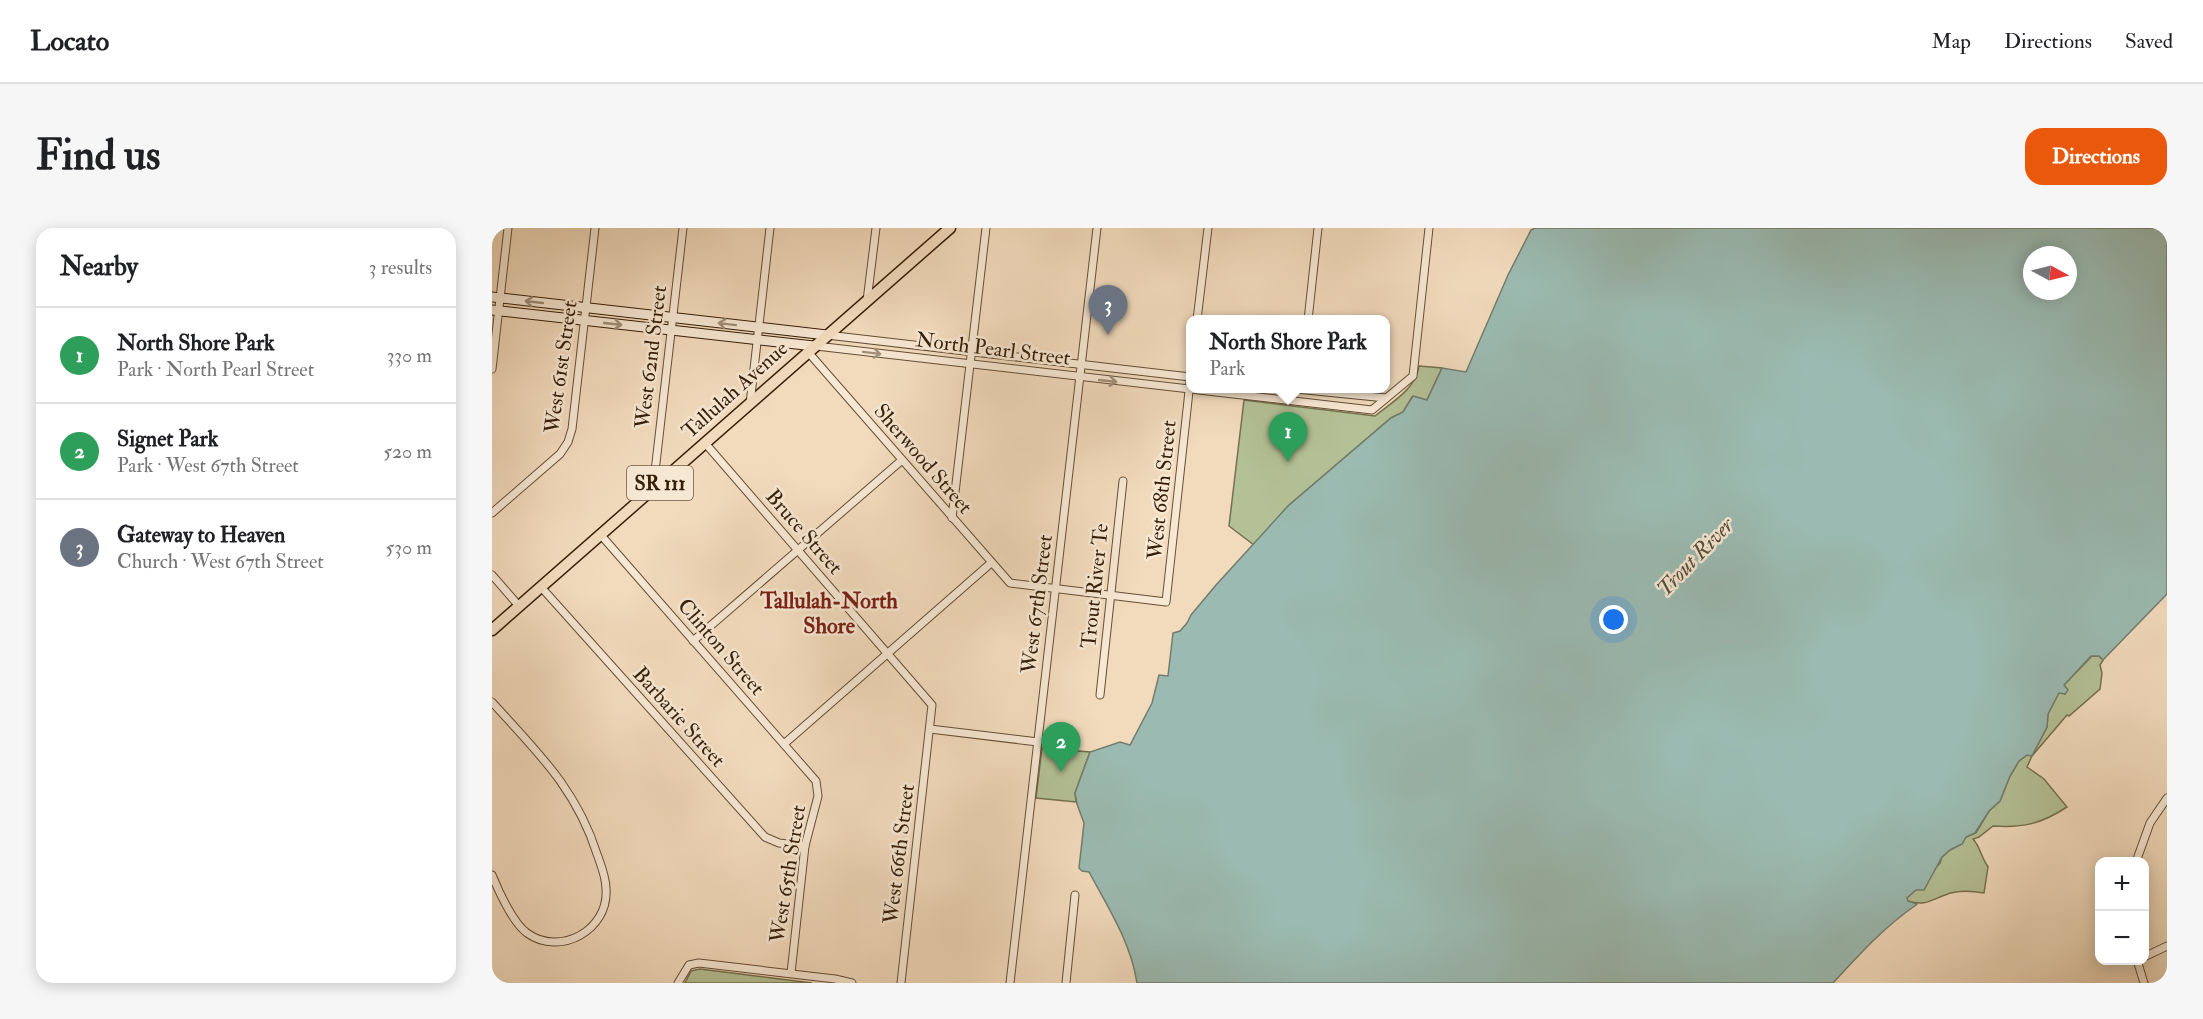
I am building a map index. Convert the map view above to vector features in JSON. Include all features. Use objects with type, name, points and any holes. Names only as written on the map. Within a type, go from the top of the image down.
[{"type":"main road","name":"Tallulah Avenue","points":[[492,630],[950,228]]},
{"type":"street","points":[[492,369],[496,297],[507,228]]},
{"type":"street","name":"West 61st Street","points":[[492,513],[560,454],[568,442],[572,429],[595,228]]},
{"type":"street","name":"West 62nd Street","points":[[653,489],[682,228]]},
{"type":"street","points":[[750,404],[770,228]]},
{"type":"street","points":[[867,301],[876,228]]},
{"type":"street","points":[[952,518],[986,228]]},
{"type":"street","name":"West 67th Street","points":[[1010,983],[1097,228]]},
{"type":"street","points":[[1198,315],[1208,228]]},
{"type":"street","points":[[1309,315],[1318,228]]},
{"type":"street","name":"North Pearl Street","points":[[1238,393],[1372,410],[1413,376],[1430,228]]},
{"type":"street","name":"North Pearl Street","points":[[496,297],[1186,376]]},
{"type":"street","name":"North Pearl Street","points":[[495,311],[757,340],[811,349],[1080,378],[1186,386]]},
{"type":"street","name":"Sherwood Street","points":[[811,349],[902,460],[1010,583],[1055,590]]},
{"type":"street","name":"West 68th Street","points":[[1111,596],[1166,602],[1189,393]]},
{"type":"street","points":[[1299,402],[1300,393]]},
{"type":"street","points":[[1338,393],[1386,398]]},
{"type":"street","name":"Bruce Street","points":[[705,443],[932,705],[930,729]]},
{"type":"street","points":[[693,641],[902,460]]},
{"type":"street","name":"Trout River Te","points":[[1100,696],[1123,481]]},
{"type":"street","name":"Clinton Street","points":[[600,534],[816,781]]},
{"type":"street","points":[[784,744],[991,562]]},
{"type":"street","points":[[492,575],[519,606]]},
{"type":"street","name":"Barbarie Street","points":[[541,587],[765,837],[779,843],[805,846]]},
{"type":"street","points":[[1055,590],[1111,596]]},
{"type":"street","points":[[492,702],[560,778],[590,831],[607,891],[605,906],[596,923],[584,934],[562,943],[542,940],[524,931],[505,903],[492,875]]},
{"type":"street","points":[[930,729],[1038,742]]},
{"type":"street","name":"West 66th Street","points":[[900,983],[930,729]]},
{"type":"street","name":"West 65th Street","points":[[791,973],[805,846],[818,796],[816,781]]},
{"type":"street","points":[[2137,857],[2150,823],[2167,798]]},
{"type":"street","points":[[1066,983],[1075,895]]},
{"type":"street","points":[[2149,955],[2167,946]]},
{"type":"street","points":[[678,983],[689,965],[699,963],[791,973],[852,983]]},
{"type":"street","points":[[2139,965],[2144,983]]},
{"type":"green space","points":[[1419,366],[1442,368],[1427,400],[1412,397],[1403,412],[1391,418],[1288,506],[1254,545],[1229,526],[1244,400],[1375,416],[1408,388]]},
{"type":"green space","points":[[2092,656],[2099,656],[2103,660],[2100,665],[2102,673],[2100,689],[2069,716],[2067,715],[2032,756],[2047,727],[2048,714],[2059,692],[2065,694],[2064,685]]},
{"type":"green space","points":[[1042,748],[1090,752],[1075,793],[1076,802],[1036,798]]},
{"type":"green space","points":[[2027,755],[2032,756],[2027,767],[2044,779],[2067,807],[2032,824],[1993,826],[1973,839],[1988,867],[1984,893],[1970,891],[1950,893],[1923,903],[1907,901],[1907,898],[1940,863],[1942,857],[1962,844],[1966,837],[1976,833],[1989,811],[2000,801],[2019,761]]},
{"type":"green space","points":[[700,969],[812,983],[685,983],[691,971]]},
{"type":"water","name":"Trout River","points":[[1535,228],[2167,228],[2167,594],[2103,660],[2099,656],[2091,656],[2064,685],[2068,690],[2065,694],[2059,693],[2048,714],[2047,727],[2032,756],[2027,755],[2019,761],[2000,801],[1989,811],[1975,833],[1966,837],[1962,844],[1942,857],[1924,890],[1916,890],[1907,898],[1908,901],[1917,904],[1883,932],[1833,983],[1137,983],[1130,954],[1118,926],[1089,872],[1079,868],[1084,823],[1075,793],[1090,752],[1120,742],[1130,745],[1152,703],[1159,675],[1168,676],[1173,633],[1180,631],[1216,585],[1288,506],[1391,418],[1403,412],[1413,396],[1427,400],[1442,368],[1466,372],[1508,275],[1531,230]]},
{"type":"place","name":"Gateway to Heaven","points":[[1108,335]]},
{"type":"place","name":"North Shore Park","points":[[1288,462]]},
{"type":"place","name":"Signet Park","points":[[1061,772]]},
{"type":"district","name":"Tallulah-North Shore","points":[[829,614]]}]
